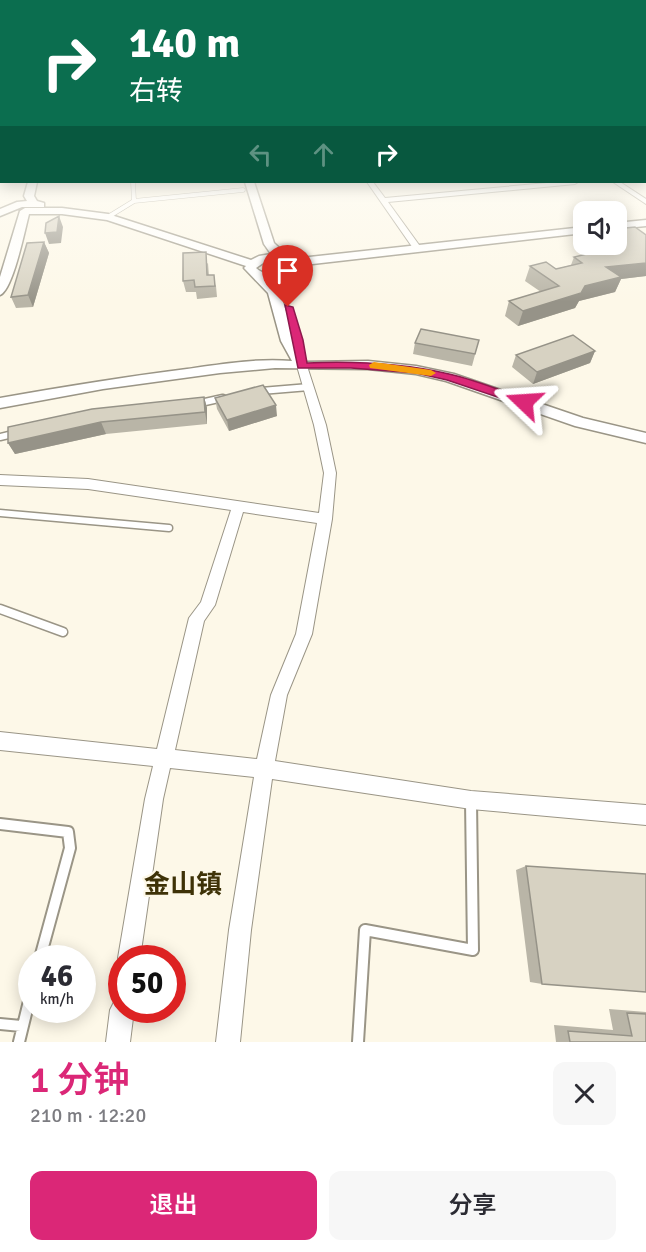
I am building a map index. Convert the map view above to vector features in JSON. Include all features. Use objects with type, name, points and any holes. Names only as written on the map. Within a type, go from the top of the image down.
[{"type":"main road","points":[[0,291],[6,277],[21,205]]},
{"type":"main road","points":[[0,263],[11,222],[23,205]]},
{"type":"main road","points":[[249,205],[260,246],[260,253],[254,266]]},
{"type":"main road","points":[[253,205],[269,244],[286,264]]},
{"type":"main road","points":[[0,213],[21,208],[108,217],[254,266],[271,277],[286,264]]},
{"type":"main road","points":[[627,225],[646,223]]},
{"type":"main road","points":[[254,266],[268,257],[286,264],[573,231]]},
{"type":"main road","points":[[286,264],[283,291],[298,340],[302,366]]},
{"type":"main road","points":[[254,266],[274,292],[288,341],[302,366]]},
{"type":"main road","points":[[0,403],[158,376],[275,364],[368,365],[431,373],[475,385],[580,422],[646,438]]},
{"type":"main road","points":[[0,413],[158,386],[278,373],[302,366]]},
{"type":"street","points":[[386,205],[418,249]]},
{"type":"street","points":[[228,1042],[240,930],[264,769],[279,695],[304,634],[325,519],[330,473],[320,425],[302,366]]},
{"type":"street","points":[[0,480],[88,484],[157,492],[238,508],[325,519]]},
{"type":"street","points":[[131,945],[162,759],[197,618],[207,605],[238,508]]},
{"type":"street","points":[[0,741],[264,769],[471,800],[646,815]]},
{"type":"street","points":[[118,1042],[120,1023]]},
{"type":"lane","points":[[108,217],[128,205]]},
{"type":"lane","points":[[256,392],[309,387]]},
{"type":"lane","points":[[190,405],[235,396]]},
{"type":"lane","points":[[0,437],[21,432]]},
{"type":"lane","points":[[0,513],[169,528]]},
{"type":"lane","points":[[0,609],[63,632]]},
{"type":"lane","points":[[358,1042],[364,930],[473,950],[471,800]]},
{"type":"lane","points":[[0,824],[68,832],[70,848],[44,945]]},
{"type":"lane","points":[[19,1042],[22,1023]]},
{"type":"lane","points":[[0,1024],[21,1026]]},
{"type":"building","points":[[59,216],[57,232],[45,233],[46,223]]},
{"type":"building","points":[[635,227],[646,235],[646,263],[606,267],[621,277],[585,286],[581,293],[523,311],[509,301],[559,286],[530,266],[546,262],[556,269],[582,263],[574,257],[583,255],[627,255],[627,228]]},
{"type":"building","points":[[44,242],[28,295],[11,297],[27,243]]},
{"type":"building","points":[[206,252],[207,275],[214,275],[215,286],[195,287],[194,280],[183,281],[183,253]]},
{"type":"building","points":[[421,329],[479,340],[475,354],[415,343]]},
{"type":"building","points":[[573,335],[595,351],[537,372],[516,355]]},
{"type":"building","points":[[263,385],[276,405],[227,420],[215,398]]},
{"type":"building","points":[[204,397],[205,412],[101,422],[8,443],[8,427],[92,409]]},
{"type":"building","points":[[526,866],[646,874],[646,992],[542,984]]},
{"type":"building","points":[[627,1013],[646,1014],[646,1042],[570,1042],[568,1031],[632,1036]]},
{"type":"slow traffic","points":[[374,365],[431,373]]},
{"type":"district","name":"金山镇","points":[[183,885]]},
{"type":"route","points":[[288,307],[298,340],[302,366],[351,364],[416,370],[449,377],[524,402]]}]
